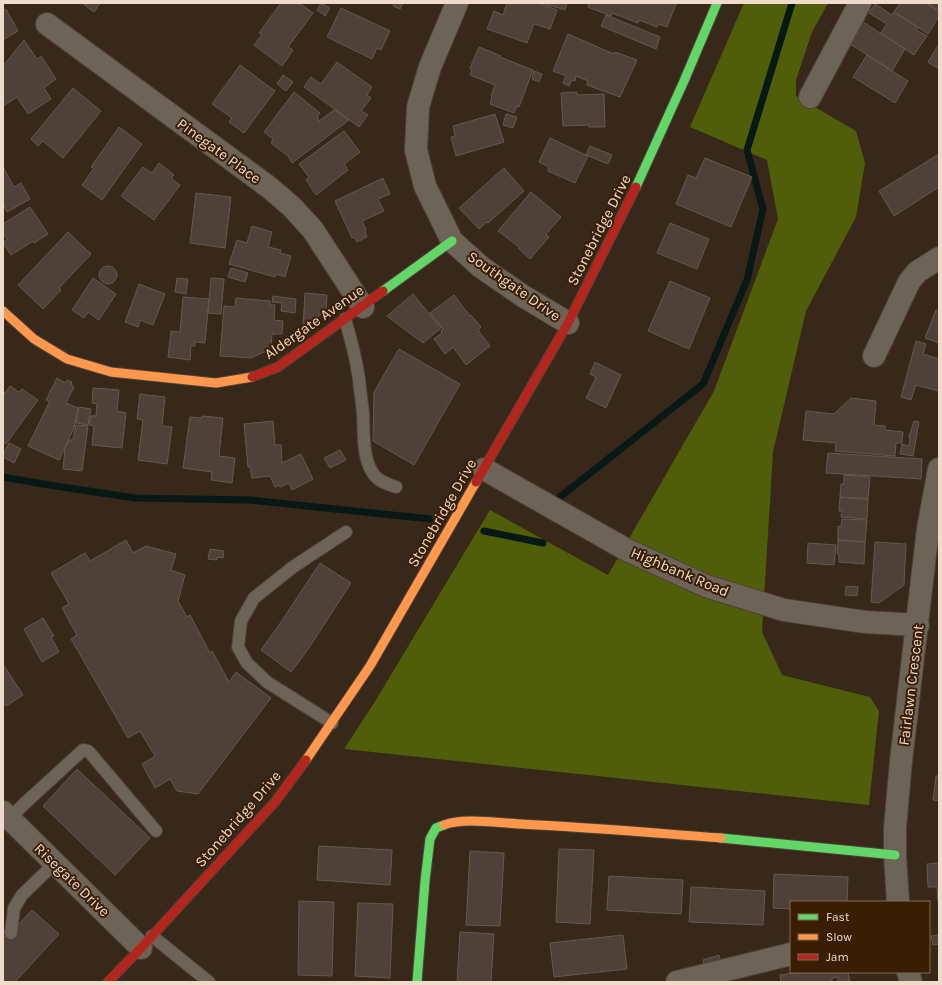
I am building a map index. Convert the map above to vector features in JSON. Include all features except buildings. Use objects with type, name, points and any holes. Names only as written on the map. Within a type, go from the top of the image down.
[{"type":"street","name":"Southgate Drive","points":[[457,3],[430,67],[418,107],[416,150],[425,186],[452,241],[481,267],[523,296],[568,323]]},
{"type":"street","name":"Stonebridge Drive","points":[[108,982],[147,942],[275,802],[332,723],[370,666],[568,323],[642,175],[717,3]]},
{"type":"street","points":[[810,97],[860,3]]},
{"type":"street","name":"Pinegate Place","points":[[47,24],[270,188],[292,207],[313,230],[363,307]]},
{"type":"street","name":"Aldergate Avenue","points":[[3,311],[34,339],[67,359],[111,372],[216,384],[250,378],[278,367],[363,307],[452,241]]},
{"type":"street","points":[[874,356],[909,282],[917,272],[939,258]]},
{"type":"street","name":"Highbank Road","points":[[484,470],[627,550],[706,586],[784,610],[865,622],[918,625]]},
{"type":"street","name":"Fairlawn Crescent","points":[[898,901],[895,828],[901,761],[918,625],[932,568],[928,529],[939,470]]},
{"type":"street","name":"Risegate Drive","points":[[6,816],[55,863],[147,942]]},
{"type":"street","points":[[417,982],[430,839],[436,828],[448,823],[471,821],[738,839],[895,855]]},
{"type":"street","points":[[677,982],[790,954]]},
{"type":"lane","points":[[345,319],[359,378],[363,441],[368,463],[374,476],[384,483],[396,487]]},
{"type":"lane","points":[[332,723],[267,682],[247,663],[238,647],[242,621],[254,598],[293,567],[346,532]]},
{"type":"lane","points":[[6,816],[24,804],[83,750],[85,750],[91,754],[156,831]]},
{"type":"lane","points":[[11,933],[14,908],[22,895],[55,863]]},
{"type":"lane","points":[[147,942],[209,982]]},
{"type":"green space","points":[[744,3],[828,3],[812,32],[796,80],[796,96],[856,131],[865,163],[856,217],[806,311],[773,452],[762,632],[782,675],[870,697],[879,711],[869,805],[344,749],[374,703],[490,510],[608,575],[714,391],[778,219],[767,160],[690,127]]},
{"type":"waterway","points":[[560,497],[703,384],[747,280],[763,209],[747,150],[792,3]]},
{"type":"waterway","points":[[3,477],[135,498],[250,500],[430,519]]},
{"type":"waterway","points":[[484,531],[543,543]]},
{"type":"traffic: fast","points":[[636,187],[684,81],[717,3]]},
{"type":"traffic: fast","points":[[383,291],[452,241]]},
{"type":"traffic: fast","points":[[417,982],[430,839],[436,828],[444,825]]},
{"type":"traffic: fast","points":[[721,838],[895,855]]},
{"type":"traffic: slow","points":[[3,311],[34,339],[67,359],[111,372],[216,383],[252,377]]},
{"type":"traffic: slow","points":[[306,760],[370,666],[476,482]]},
{"type":"traffic: slow","points":[[444,825],[461,821],[481,821],[721,838]]},
{"type":"traffic: jam","points":[[476,482],[568,323],[636,187]]},
{"type":"traffic: jam","points":[[252,377],[278,367],[383,291]]},
{"type":"traffic: jam","points":[[108,982],[275,802],[306,760]]}]
